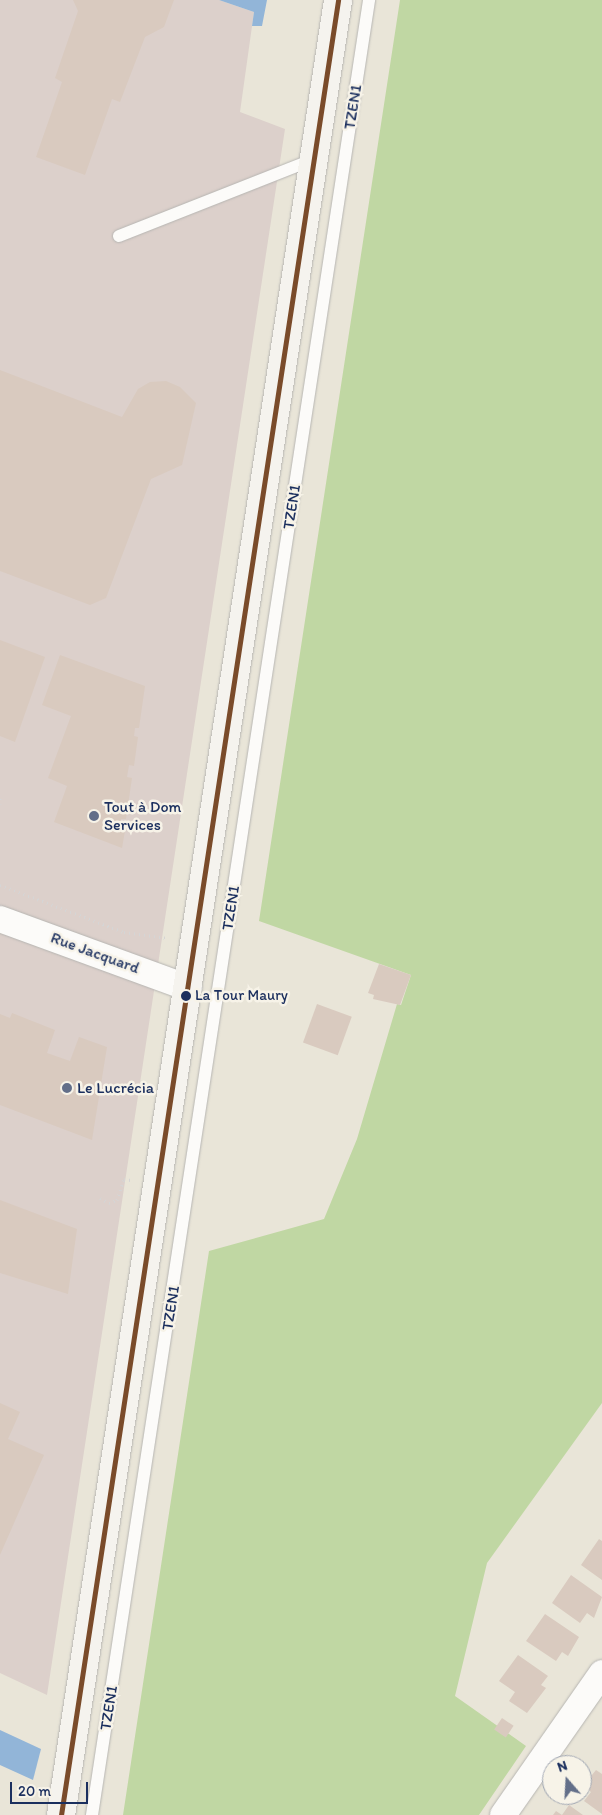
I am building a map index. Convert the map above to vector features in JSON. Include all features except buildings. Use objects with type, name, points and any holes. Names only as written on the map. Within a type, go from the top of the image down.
[{"type":"street","points":[[61,1815],[189,988],[338,0]]},
{"type":"street","name":"Rue Jacquard","points":[[0,919],[189,988]]},
{"type":"street","points":[[503,1815],[602,1673]]},
{"type":"lane","name":"TZEN1","points":[[92,1815],[369,0]]},
{"type":"lane","points":[[119,236],[314,159]]},
{"type":"path","points":[[0,798],[0,804]]},
{"type":"path","points":[[0,885],[124,932],[169,938]]},
{"type":"path","points":[[100,1198],[109,1203],[116,1200],[124,1179],[132,1180]]},
{"type":"shaded area","points":[[0,0],[219,0],[254,12],[240,112],[285,129],[47,1695],[0,1673]]},
{"type":"green space","points":[[400,0],[602,0],[602,1403],[487,1563],[455,1696],[526,1746],[479,1815],[123,1815],[209,1251],[324,1219],[357,1139],[397,1004],[401,1005],[411,975],[259,921]]},
{"type":"water","points":[[219,0],[267,0],[262,26],[252,26],[254,12]]},
{"type":"water","points":[[0,1730],[41,1749],[33,1780],[0,1765]]},
{"type":"transit line","points":[[61,1815],[338,0]]},
{"type":"place","name":"Tout à Dom Services","points":[[94,816]]},
{"type":"place","name":"La Tour Maury","points":[[186,996]]},
{"type":"place","name":"Le Lucrécia","points":[[67,1088]]}]
